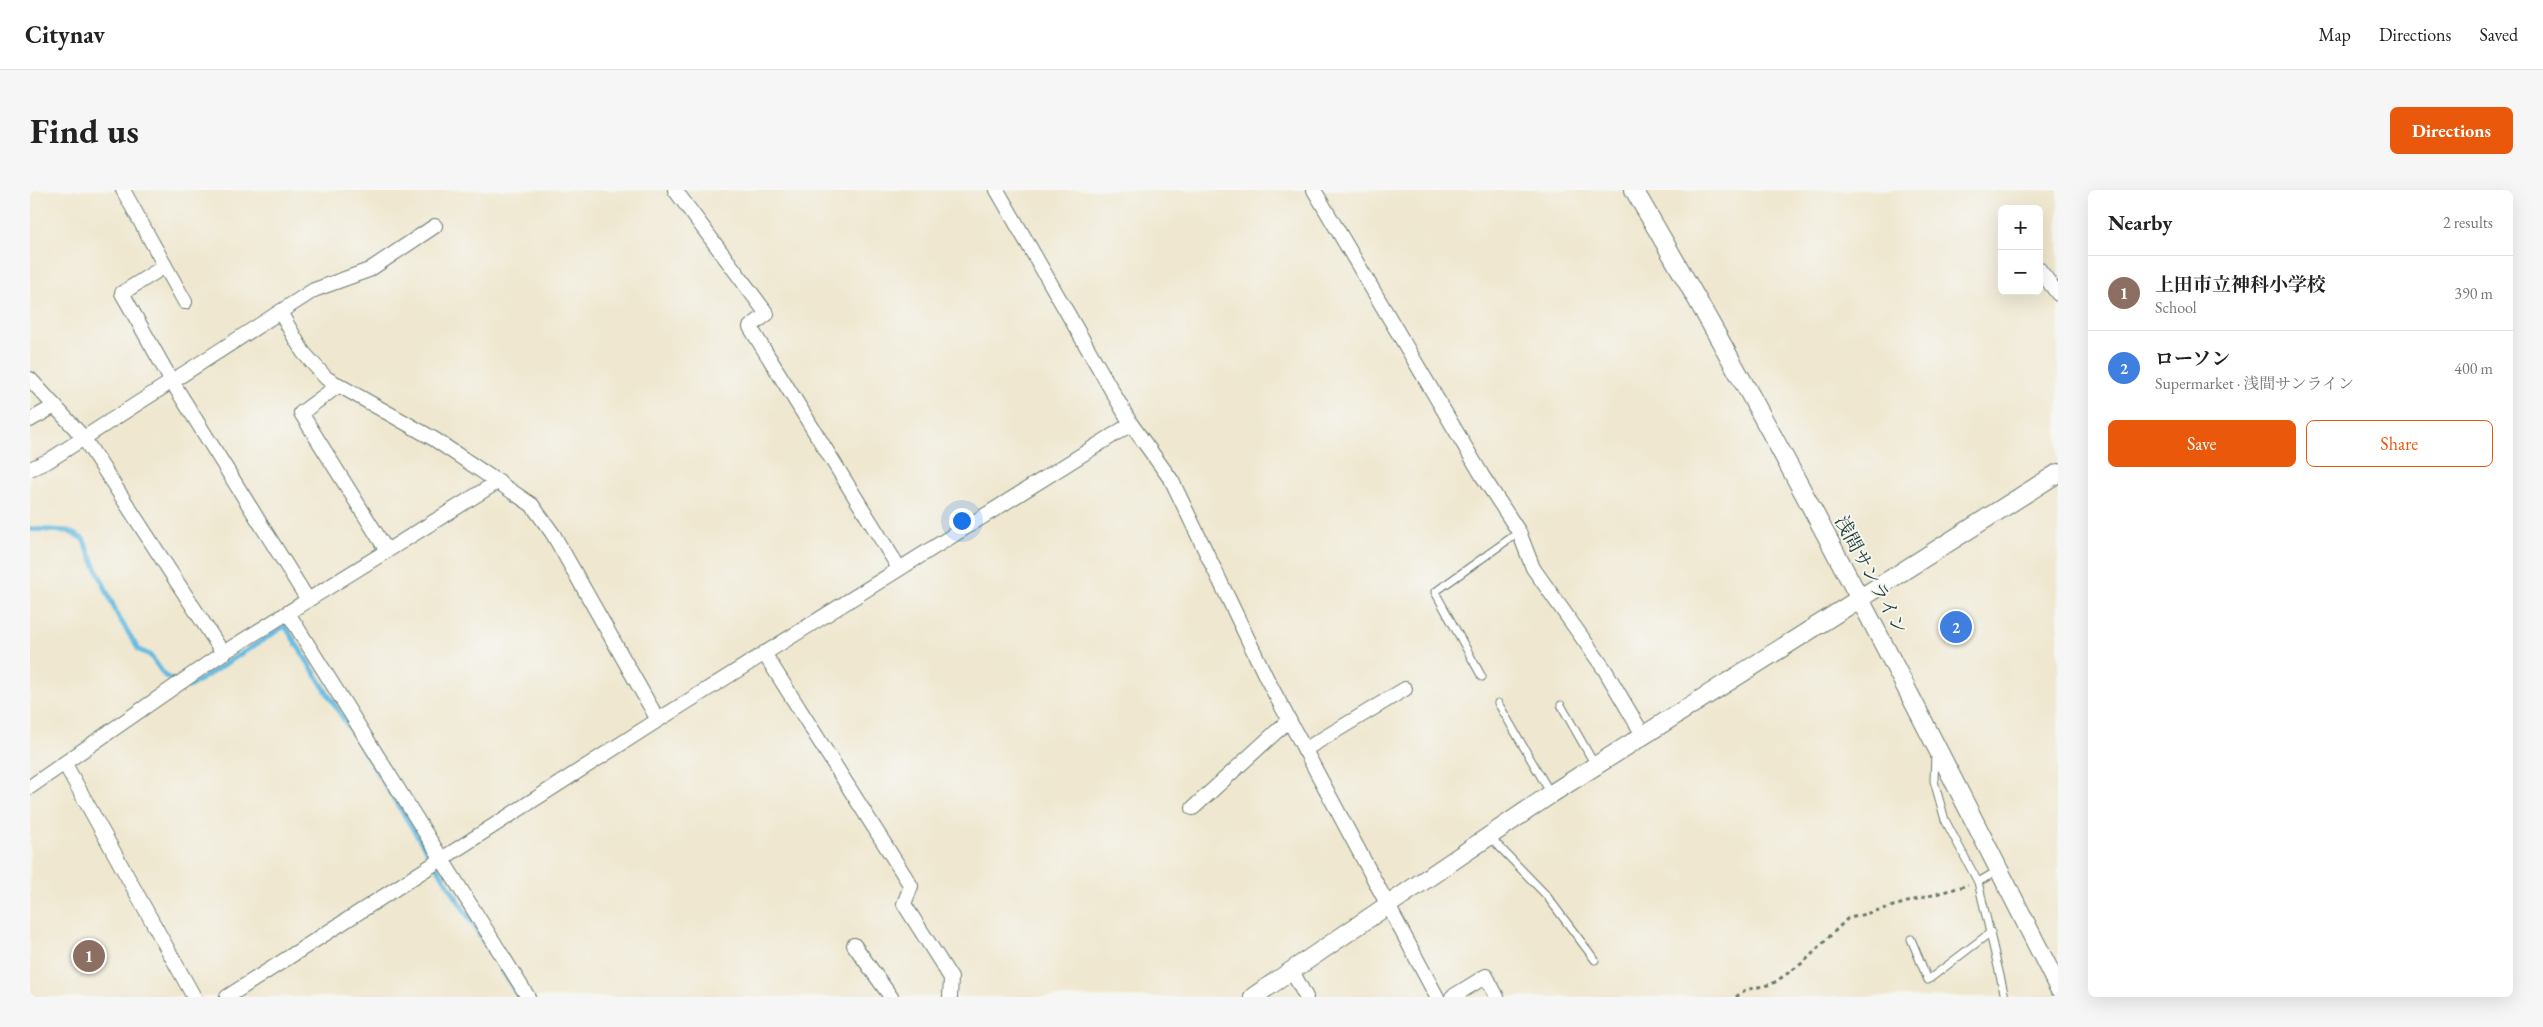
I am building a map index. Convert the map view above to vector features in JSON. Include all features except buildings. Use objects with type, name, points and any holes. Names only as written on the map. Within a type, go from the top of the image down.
[{"type":"street","points":[[123,190],[185,302]]},
{"type":"street","points":[[675,190],[767,314],[750,327],[899,568]]},
{"type":"street","points":[[997,190],[1131,424],[1172,481],[1213,569],[1304,750],[1437,997]]},
{"type":"street","points":[[1314,190],[1484,477],[1519,532],[1533,568],[1605,670],[1644,735]]},
{"type":"street","name":"浅間サンライン","points":[[1634,190],[1761,416],[1861,600],[2058,987]]},
{"type":"street","points":[[30,469],[48,461],[171,380],[314,290],[369,270],[435,226]]},
{"type":"street","points":[[165,266],[122,294],[171,380],[308,600]]},
{"type":"street","points":[[2043,274],[2058,294]]},
{"type":"street","points":[[280,312],[312,364],[326,378],[434,439],[532,505],[553,534],[658,720]]},
{"type":"street","points":[[30,379],[83,437],[223,653]]},
{"type":"street","points":[[339,385],[301,413],[387,551]]},
{"type":"street","points":[[30,420],[55,406]]},
{"type":"street","points":[[227,997],[440,858],[1131,424]]},
{"type":"street","points":[[1254,997],[1551,794],[1861,600],[2058,473]]},
{"type":"street","points":[[30,787],[223,653],[499,481]]},
{"type":"street","points":[[288,613],[528,997]]},
{"type":"street","points":[[764,653],[911,886],[904,904],[951,978],[950,997]]},
{"type":"street","points":[[1304,750],[1404,689]]},
{"type":"street","points":[[1193,808],[1289,720]]},
{"type":"street","points":[[65,764],[194,997]]},
{"type":"street","points":[[854,945],[891,997]]},
{"type":"street","points":[[1292,971],[1306,997]]},
{"type":"street","points":[[1452,997],[1486,976],[1497,997]]},
{"type":"lane","points":[[1482,677],[1435,592],[1519,532]]},
{"type":"lane","points":[[1498,703],[1551,794]]},
{"type":"lane","points":[[1561,705],[1595,766]]},
{"type":"lane","points":[[1936,748],[1934,781],[1945,820],[1978,882],[2005,997]]},
{"type":"lane","points":[[1490,837],[1546,895],[1595,960]]},
{"type":"lane","points":[[1978,882],[1999,870]]},
{"type":"lane","points":[[1911,939],[1928,980],[1991,932]]},
{"type":"path","points":[[1736,997],[1745,990],[1772,984],[1804,962],[1847,919],[1978,882]]},
{"type":"waterway","points":[[30,529],[68,531],[83,539],[118,616],[139,650],[150,655],[165,676],[173,680]]},
{"type":"waterway","points":[[189,687],[285,626],[519,997]]},
{"type":"place","name":"ローソン","points":[[1956,627]]},
{"type":"place","name":"上田市立神科小学校","points":[[89,956]]}]
